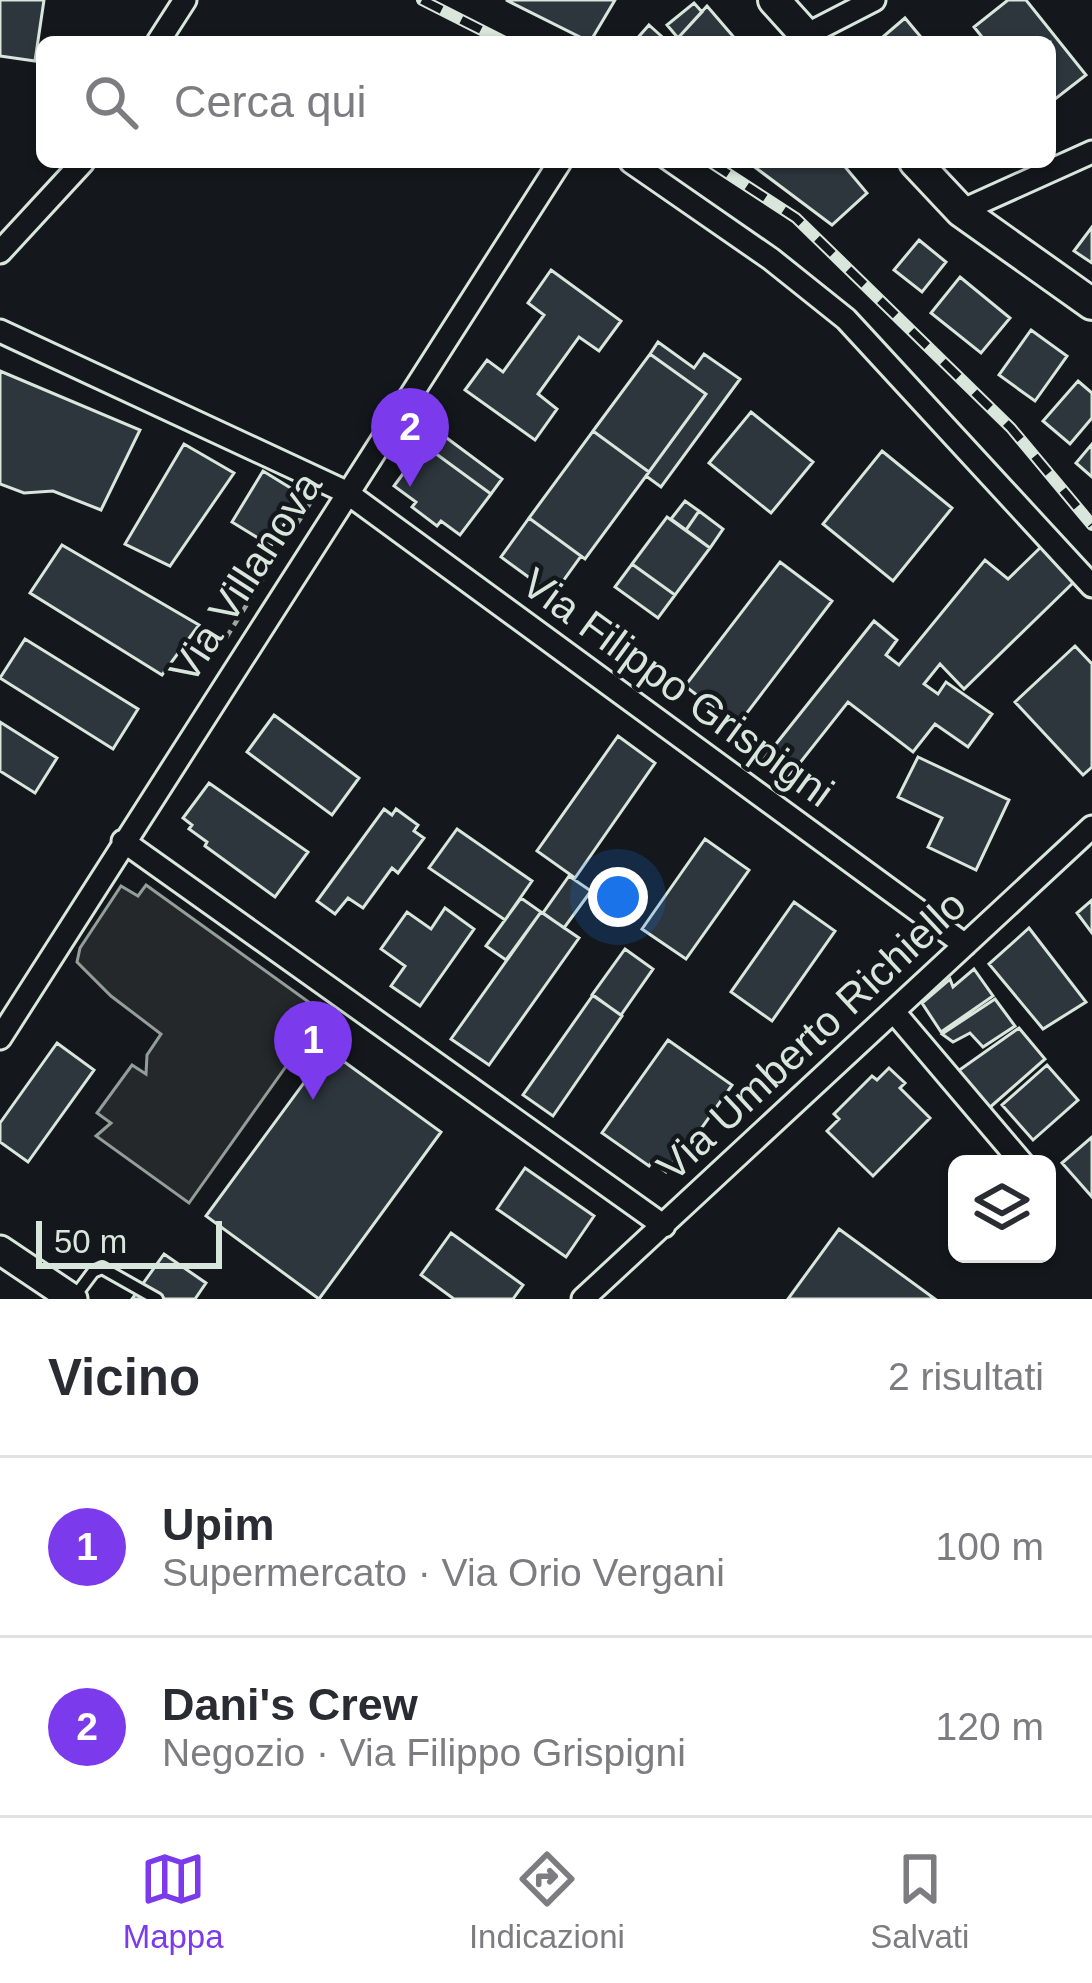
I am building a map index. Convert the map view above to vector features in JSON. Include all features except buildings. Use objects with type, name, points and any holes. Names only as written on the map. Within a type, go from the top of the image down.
[{"type":"main road","points":[[774,0],[807,36]]},
{"type":"main road","points":[[921,168],[961,211],[1092,304]]},
{"type":"street","points":[[162,36],[185,0]]},
{"type":"street","points":[[812,36],[874,0]]},
{"type":"street","points":[[961,211],[1092,152]]},
{"type":"street","points":[[0,252],[77,168]]},
{"type":"street","name":"Via Villanova","points":[[0,1038],[556,168]]},
{"type":"street","points":[[640,168],[771,259],[846,320],[1092,586]]},
{"type":"street","name":"Via Filippo Grispigni","points":[[0,332],[346,492],[965,945]]},
{"type":"street","name":"Via Umberto Richiello","points":[[583,1299],[1092,827]]},
{"type":"street","points":[[123,841],[664,1226]]},
{"type":"street","points":[[894,1012],[1015,1155]]},
{"type":"street","points":[[0,1250],[73,1299]]},
{"type":"lane","points":[[73,1299],[93,1272],[102,1268],[157,1299]]},
{"type":"shaded area","points":[[146,885],[324,1013],[189,1203],[96,1136],[111,1123],[97,1113],[132,1065],[146,1074],[147,1055],[161,1034],[111,996],[77,962],[80,948],[121,886],[138,896]]},
{"type":"railway","points":[[422,0],[493,36]]},
{"type":"railway","points":[[719,168],[796,218],[1011,428],[1092,525]]},
{"type":"place","name":"Dani's Crew","points":[[410,487]]},
{"type":"place","name":"Upim","points":[[313,1100]]}]
